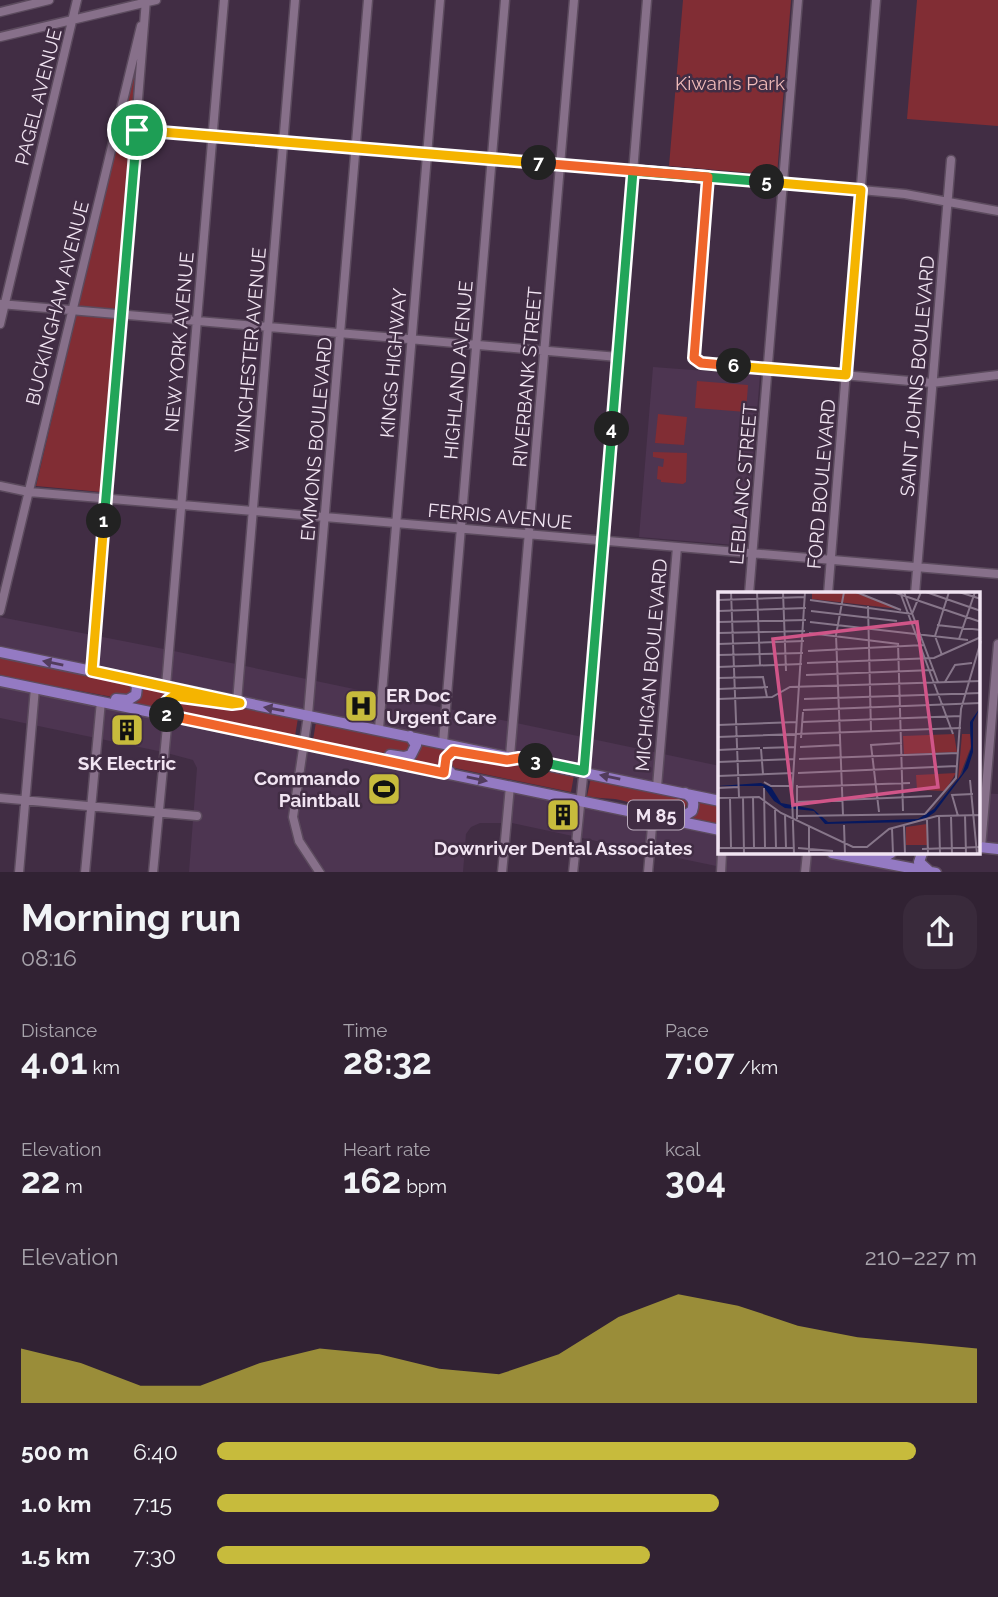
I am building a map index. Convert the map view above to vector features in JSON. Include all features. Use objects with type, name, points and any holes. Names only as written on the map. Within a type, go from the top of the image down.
[{"type":"main road","name":"M 85","points":[[0,652],[718,801]]},
{"type":"main road","points":[[47,690],[62,688],[128,700],[136,695],[138,690],[133,679]]},
{"type":"main road","name":"M 85","points":[[0,681],[718,830]]},
{"type":"main road","points":[[168,716],[166,705],[174,696],[232,704],[238,702]]},
{"type":"main road","points":[[338,750],[352,748],[408,757],[415,748],[415,742],[410,736]]},
{"type":"main road","points":[[448,772],[446,758],[453,751],[507,760],[514,757]]},
{"type":"main road","points":[[592,803],[613,800],[684,816],[690,814],[694,802],[684,793]]},
{"type":"main road","points":[[839,855],[882,868],[930,872]]},
{"type":"main road","points":[[922,855],[920,865],[930,872]]},
{"type":"street","points":[[0,12],[49,0]]},
{"type":"street","name":"PAGEL AVENUE","points":[[0,324],[2,304],[77,0]]},
{"type":"street","points":[[0,37],[156,0]]},
{"type":"street","name":"NEW YORK AVENUE","points":[[166,686],[224,0]]},
{"type":"street","name":"WINCHESTER AVENUE","points":[[238,702],[295,0]]},
{"type":"street","name":"EMMONS BOULEVARD","points":[[319,872],[299,841],[294,825],[294,800],[307,715],[368,0]]},
{"type":"street","name":"KINGS HIGHWAY","points":[[379,729],[440,0]]},
{"type":"street","name":"HIGHLAND AVENUE","points":[[443,743],[505,0]]},
{"type":"street","name":"RIVERBANK STREET","points":[[514,757],[529,534],[574,0]]},
{"type":"street","points":[[573,872],[584,771],[647,0]]},
{"type":"street","name":"LEBLANC STREET","points":[[749,592],[798,0]]},
{"type":"street","name":"FORD BOULEVARD","points":[[828,592],[876,0]]},
{"type":"street","points":[[92,671],[146,1]]},
{"type":"street","name":"BUCKINGHAM AVENUE","points":[[0,611],[146,1]]},
{"type":"street","points":[[116,128],[861,190],[998,211]]},
{"type":"street","name":"SAINT JOHNS BOULEVARD","points":[[915,592],[951,160]]},
{"type":"street","points":[[708,177],[694,356],[696,361],[932,383],[998,375]]},
{"type":"street","points":[[2,304],[618,357]]},
{"type":"street","name":"FERRIS AVENUE","points":[[0,486],[29,492],[106,499],[998,574]]},
{"type":"street","name":"MICHIGAN BOULEVARD","points":[[657,787],[677,547]]},
{"type":"street","points":[[986,849],[998,644]]},
{"type":"street","points":[[19,872],[35,688]]},
{"type":"street","points":[[85,872],[101,701]]},
{"type":"street","points":[[153,872],[168,716]]},
{"type":"street","points":[[502,872],[510,786]]},
{"type":"street","points":[[0,798],[197,816]]},
{"type":"street","points":[[648,872],[653,815]]},
{"type":"shaded area","points":[[653,367],[760,375],[746,546],[639,537]]},
{"type":"shaded area","points":[[0,617],[169,650],[718,766],[718,801],[0,652]]},
{"type":"shaded area","points":[[0,681],[718,830],[718,855],[843,855],[936,872],[721,872],[721,867],[512,823],[480,823],[471,827],[466,834],[463,872],[189,872],[197,768],[193,760],[0,718]]},
{"type":"shaded area","points":[[981,793],[998,794],[998,849],[981,847]]},
{"type":"green space","name":"Kiwanis Park","points":[[683,0],[791,0],[777,175],[669,166]]},
{"type":"green space","points":[[917,0],[998,0],[998,126],[907,119]]},
{"type":"green space","points":[[136,61],[101,492],[36,486]]},
{"type":"green space","points":[[697,381],[748,385],[746,412],[695,408]]},
{"type":"green space","points":[[658,414],[687,417],[684,445],[655,443]]},
{"type":"green space","points":[[653,452],[687,453],[686,482],[661,482],[657,479],[658,466],[663,467],[664,459],[653,457]]},
{"type":"green space","points":[[0,657],[128,683],[134,690],[130,695],[118,698],[0,676]]},
{"type":"green space","points":[[142,686],[170,692],[165,697],[162,709],[135,704],[142,693]]},
{"type":"green space","points":[[187,698],[298,718],[295,736],[172,710],[171,704],[175,700]]},
{"type":"green space","points":[[316,722],[408,741],[411,745],[408,750],[396,755],[313,740]]},
{"type":"green space","points":[[419,743],[448,748],[441,758],[440,766],[412,760],[418,751]]},
{"type":"green space","points":[[464,754],[574,775],[571,792],[450,767],[450,759]]},
{"type":"green space","points":[[591,778],[684,798],[688,802],[682,810],[669,811],[587,796]]},
{"type":"green space","points":[[696,800],[718,805],[718,824],[688,818]]},
{"type":"place","name":"ER Doc Urgent Care","points":[[361,706]]},
{"type":"place","name":"SK Electric","points":[[127,730]]},
{"type":"place","name":"Commando Paintball","points":[[384,789]]},
{"type":"place","name":"Downriver Dental Associates","points":[[563,815]]},
{"type":"route","points":[[137,130],[92,671],[240,703],[174,696],[167,701],[168,716],[444,773],[446,758],[453,751],[507,760],[519,758],[584,771],[633,171],[639,171],[702,177],[861,190],[846,375],[701,363],[696,361],[694,356],[708,177],[669,173],[137,130]]}]
